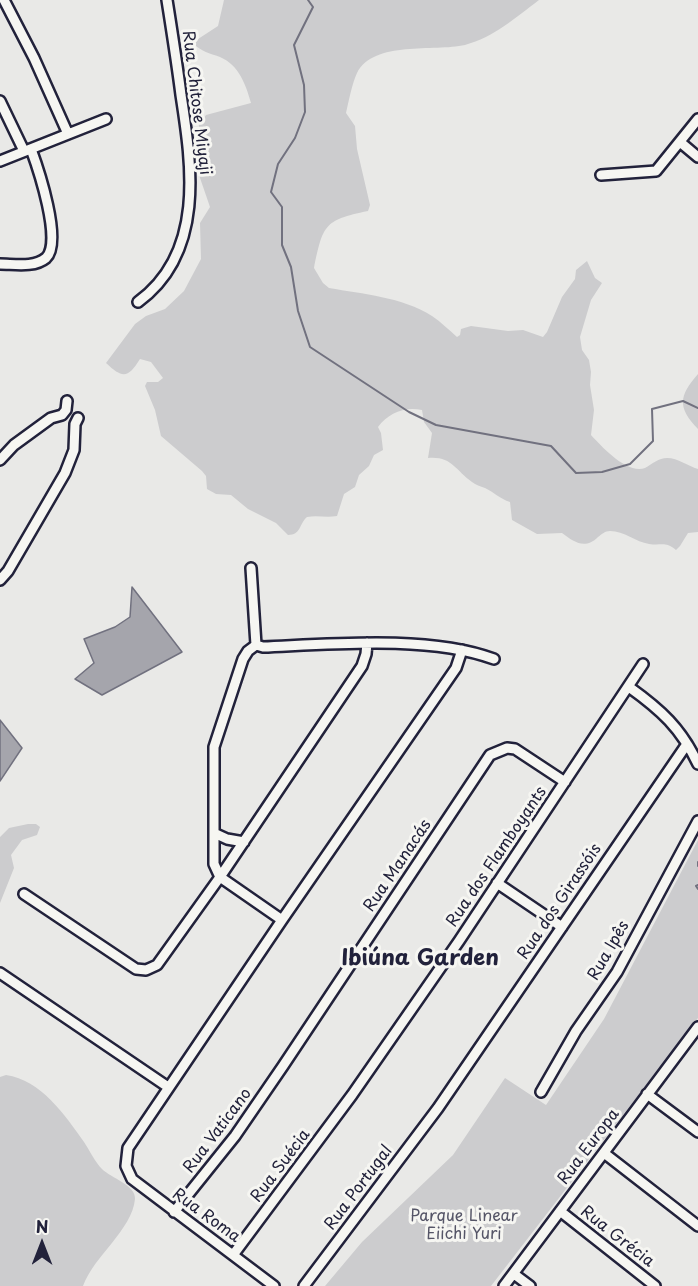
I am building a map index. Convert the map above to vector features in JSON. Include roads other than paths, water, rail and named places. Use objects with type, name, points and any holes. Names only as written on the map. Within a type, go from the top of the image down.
[{"type":"street","points":[[4,0],[34,58],[68,134]]},
{"type":"street","name":"Rua Chitose Miyaji","points":[[138,302],[155,290],[172,264],[184,230],[190,195],[190,157],[167,0]]},
{"type":"street","points":[[0,101],[38,168],[51,229],[51,246],[45,258],[32,264],[0,264]]},
{"type":"street","points":[[0,161],[106,119]]},
{"type":"street","points":[[601,176],[656,171],[698,119]]},
{"type":"street","points":[[680,142],[698,157]]},
{"type":"street","points":[[0,460],[15,445],[51,418],[62,415],[66,410],[67,401]]},
{"type":"street","points":[[0,580],[8,571],[65,473],[74,450],[75,424],[78,418]]},
{"type":"street","points":[[251,568],[256,645]]},
{"type":"street","points":[[256,645],[263,647],[367,643],[406,644],[462,650],[494,659]]},
{"type":"street","points":[[24,894],[136,969],[146,970],[160,962],[220,878],[362,666],[367,643]]},
{"type":"street","points":[[256,645],[243,659],[214,747],[214,864],[220,878],[282,920]]},
{"type":"street","points":[[0,974],[168,1087],[456,668],[462,650]]},
{"type":"street","name":"Rua dos Flamboyants","points":[[352,1095],[497,884],[643,664]]},
{"type":"street","points":[[629,687],[669,718],[698,764]]},
{"type":"street","name":"Rua dos Girassóis","points":[[438,1108],[687,744]]},
{"type":"street","name":"Rua Manacás","points":[[283,1066],[490,755],[507,748],[515,749],[565,782]]},
{"type":"street","name":"Rua Ipês","points":[[541,1092],[576,1031],[617,972],[698,820]]},
{"type":"street","points":[[214,833],[227,839],[244,842]]},
{"type":"street","points":[[497,884],[562,927]]},
{"type":"street","name":"Rua Europa","points":[[504,1286],[647,1094],[696,1033]]},
{"type":"street","name":"Rua Vaticano","points":[[174,1212],[235,1136],[283,1066]]},
{"type":"street","name":"Rua Roma","points":[[168,1087],[130,1143],[126,1154],[126,1166],[132,1179],[274,1286]]},
{"type":"street","points":[[647,1094],[698,1132]]},
{"type":"street","name":"Rua Suécia","points":[[233,1255],[352,1095]]},
{"type":"street","name":"Rua Portugal","points":[[304,1286],[438,1108]]},
{"type":"street","points":[[604,1153],[698,1226]]},
{"type":"street","name":"Rua Grécia","points":[[560,1211],[655,1286]]},
{"type":"street","points":[[514,1274],[530,1286]]},
{"type":"waterway","points":[[308,0],[313,7],[294,45],[304,85],[305,112],[295,138],[278,164],[271,192],[282,207],[282,245],[291,267],[298,311],[310,347],[409,412],[436,425],[551,446],[576,473],[602,472],[630,464],[653,441],[652,409],[683,401],[698,408]]},
{"type":"waterway","points":[[698,885],[696,886],[698,889]]},
{"type":"district","name":"Ibiúna Garden","points":[[420,959]]},
{"type":"park label","name":"Parque Linear Eiichi Yuri","points":[[464,1226]]}]
